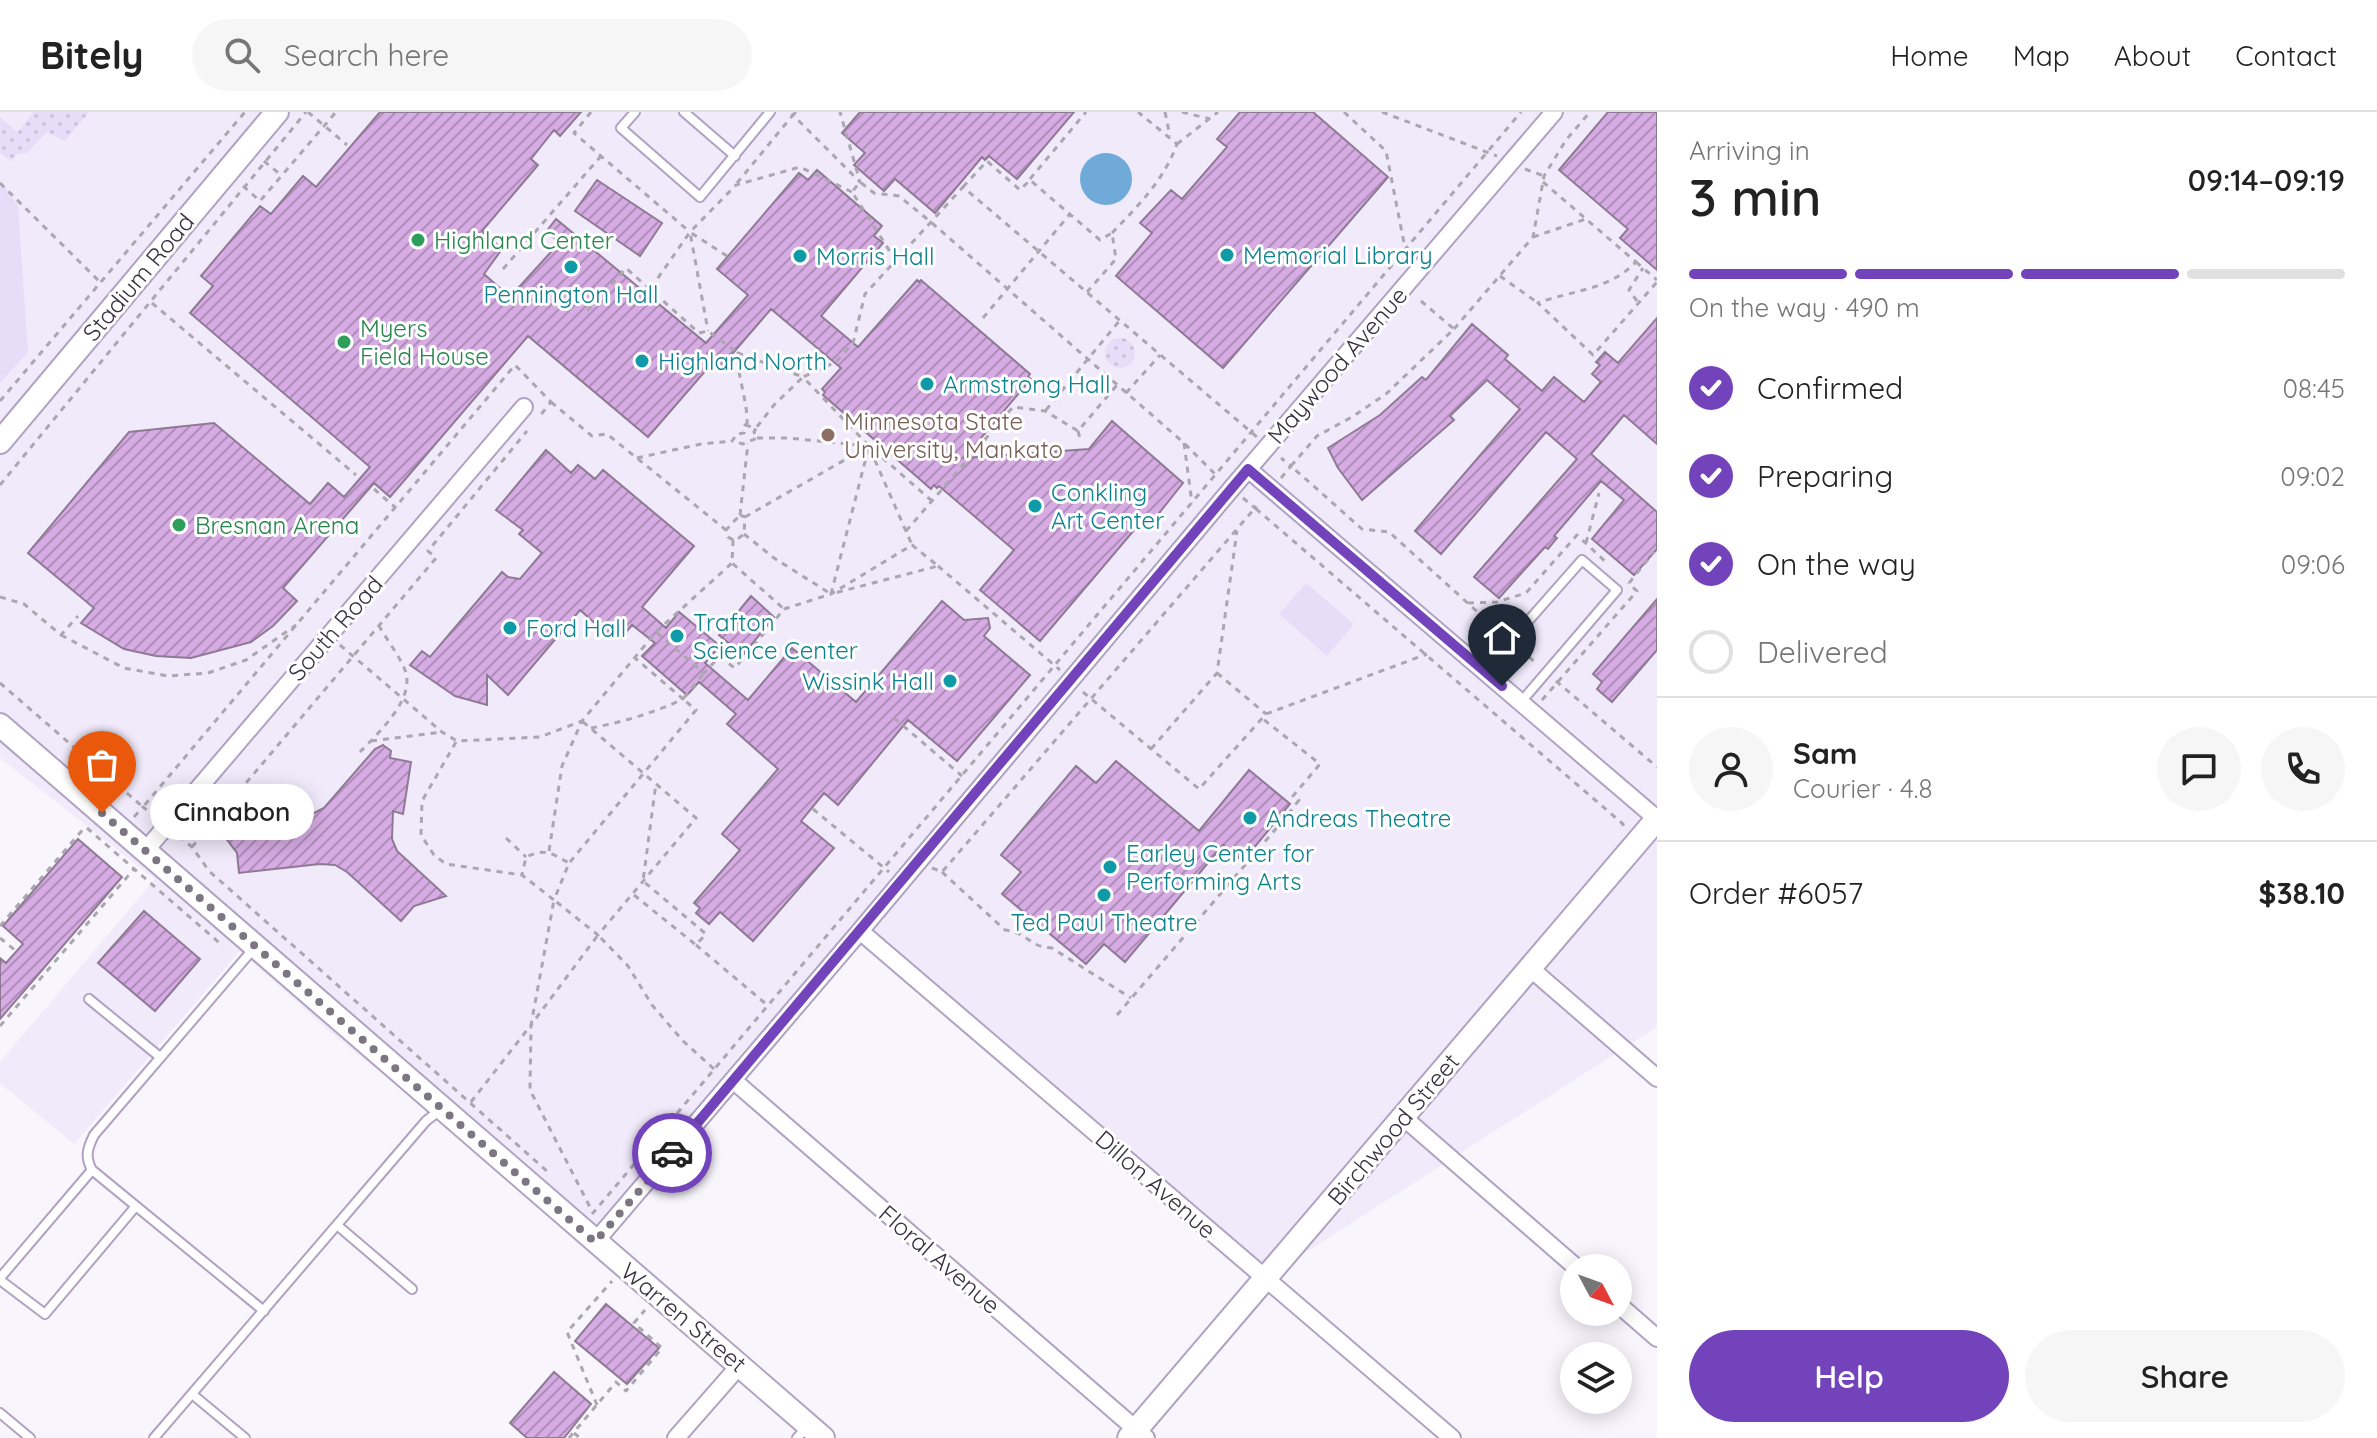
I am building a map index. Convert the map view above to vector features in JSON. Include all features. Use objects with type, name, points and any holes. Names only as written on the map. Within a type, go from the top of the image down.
[{"type":"street","name":"Stadium Road","points":[[0,442],[277,112]]},
{"type":"street","name":"Maywood Avenue","points":[[595,1242],[1554,112]]},
{"type":"street","name":"South Road","points":[[139,860],[524,407]]},
{"type":"street","points":[[1248,469],[1657,819]]},
{"type":"street","name":"Warren Street","points":[[0,725],[115,839],[255,947],[740,1365],[810,1434]]},
{"type":"street","name":"Birchwood Street","points":[[1137,1435],[1266,1278],[1657,819]]},
{"type":"street","name":"Dillon Avenue","points":[[860,931],[1452,1438]]},
{"type":"street","points":[[1530,968],[1657,1078]]},
{"type":"street","name":"Floral Avenue","points":[[734,1081],[1137,1435]]},
{"type":"street","points":[[1403,1117],[1561,1254]]},
{"type":"street","points":[[1632,1316],[1657,1338]]},
{"type":"street","points":[[676,1438],[740,1365]]},
{"type":"lane","points":[[635,112],[621,128],[700,197],[770,112]]},
{"type":"lane","points":[[684,112],[735,156]]},
{"type":"lane","points":[[1484,671],[1582,560],[1606,580],[1617,590],[1546,673],[1526,707]]},
{"type":"lane","points":[[255,947],[94,1135],[87,1160],[92,1170],[264,1311]]},
{"type":"lane","points":[[89,999],[160,1057]]},
{"type":"lane","points":[[154,1438],[426,1121],[449,1115]]},
{"type":"lane","points":[[92,1170],[0,1279],[45,1314],[136,1206]]},
{"type":"lane","points":[[337,1225],[412,1289]]},
{"type":"lane","points":[[192,1394],[245,1438]]},
{"type":"lane","points":[[0,1413],[30,1438]]},
{"type":"path","points":[[0,401],[245,112]]},
{"type":"path","points":[[0,485],[307,112],[347,145]]},
{"type":"path","points":[[243,186],[260,201],[336,112]]},
{"type":"path","points":[[591,112],[574,133],[690,232],[727,256]]},
{"type":"path","points":[[840,112],[860,182]]},
{"type":"path","points":[[757,438],[756,428],[774,405],[803,377],[836,362],[853,343],[865,294],[987,161],[1020,190],[1086,112]]},
{"type":"path","points":[[1138,112],[1177,144]]},
{"type":"path","points":[[1165,112],[1170,138]]},
{"type":"path","points":[[1182,112],[1210,119]]},
{"type":"path","points":[[1203,112],[1210,119]]},
{"type":"path","points":[[1030,180],[1100,240],[1112,233],[1149,194],[1171,163],[1177,144],[1218,112]]},
{"type":"path","points":[[1344,112],[1386,151],[1406,249]]},
{"type":"path","points":[[1382,112],[1544,176]]},
{"type":"path","points":[[593,1213],[1521,112]]},
{"type":"path","points":[[1590,112],[1566,140],[1544,176],[1533,237],[1454,329],[1386,394],[1317,436],[1291,466],[1362,529],[1389,532],[1546,673],[1657,767]]},
{"type":"path","points":[[650,289],[690,232],[736,185],[793,113],[860,182],[874,193],[899,196],[932,223],[1232,488],[1623,824],[1624,837]]},
{"type":"path","points":[[503,269],[601,156]]},
{"type":"path","points":[[264,161],[282,176]]},
{"type":"path","points":[[736,185],[800,167],[852,192],[896,261]]},
{"type":"path","points":[[852,192],[860,182]]},
{"type":"path","points":[[1500,276],[1538,303],[1593,355],[1657,281],[1543,182]]},
{"type":"path","points":[[0,183],[100,282]]},
{"type":"path","points":[[963,187],[1251,432]]},
{"type":"path","points":[[983,318],[1070,214]]},
{"type":"path","points":[[1533,237],[1587,219]]},
{"type":"path","points":[[690,232],[708,331],[738,353],[803,377],[869,446],[932,501]]},
{"type":"path","points":[[1087,292],[1116,259],[1112,233]]},
{"type":"path","points":[[1538,303],[1608,283],[1636,262]]},
{"type":"path","points":[[587,311],[626,268],[699,333],[708,331]]},
{"type":"path","points":[[1638,302],[1629,290],[1643,268]]},
{"type":"path","points":[[1421,301],[1454,329]]},
{"type":"path","points":[[152,303],[356,475]]},
{"type":"path","points":[[1045,411],[1120,320]]},
{"type":"path","points":[[732,441],[737,434],[744,433],[747,425],[748,410],[737,369],[738,353]]},
{"type":"path","points":[[1126,393],[1160,355]]},
{"type":"path","points":[[115,839],[515,365],[551,402],[592,436],[607,434],[726,530],[733,540],[732,563],[656,632],[582,721],[562,766],[549,851]]},
{"type":"path","points":[[1078,431],[1117,385]]},
{"type":"path","points":[[192,847],[436,558],[428,551],[551,402]]},
{"type":"path","points":[[906,531],[1013,407],[1045,411],[1078,431],[1081,442]]},
{"type":"path","points":[[747,425],[756,428]]},
{"type":"path","points":[[637,458],[701,444],[748,443],[757,438],[869,446]]},
{"type":"path","points":[[748,443],[744,534],[774,558],[831,594]]},
{"type":"path","points":[[1184,443],[1192,503]]},
{"type":"path","points":[[726,530],[743,516],[869,446]]},
{"type":"path","points":[[869,446],[912,545],[1199,789],[1264,716],[1427,654]]},
{"type":"path","points":[[831,594],[869,446]]},
{"type":"path","points":[[374,489],[396,508]]},
{"type":"path","points":[[1586,543],[1599,493]]},
{"type":"path","points":[[942,872],[1255,508]]},
{"type":"path","points":[[1151,749],[1217,673],[1238,529]]},
{"type":"path","points":[[733,540],[744,534]]},
{"type":"path","points":[[1468,603],[1497,602],[1526,593],[1577,535],[1618,573]]},
{"type":"path","points":[[831,594],[912,545]]},
{"type":"path","points":[[1526,707],[1558,683],[1637,591],[1629,583],[1654,552]]},
{"type":"path","points":[[732,563],[784,609]]},
{"type":"path","points":[[591,728],[614,724],[683,699],[719,657],[735,668],[784,609],[938,566]]},
{"type":"path","points":[[0,597],[24,604],[61,635],[124,668],[168,676],[208,673],[246,660],[302,621]]},
{"type":"path","points":[[61,635],[78,616]]},
{"type":"path","points":[[360,752],[404,698],[406,673],[379,626]]},
{"type":"path","points":[[656,632],[704,673]]},
{"type":"path","points":[[328,637],[354,655],[442,732],[457,741],[540,737],[582,721]]},
{"type":"path","points":[[593,1213],[530,1090],[531,1025],[554,900],[569,863],[696,710],[635,658]]},
{"type":"path","points":[[1117,1015],[1286,817],[1299,800],[1293,796],[1320,764],[1217,673]]},
{"type":"path","points":[[0,683],[192,847],[209,871],[549,1172]]},
{"type":"path","points":[[894,718],[962,776]]},
{"type":"path","points":[[449,1115],[471,1101],[598,935],[696,818],[582,721]]},
{"type":"path","points":[[370,741],[442,732]]},
{"type":"path","points":[[457,741],[422,801],[421,835],[434,855],[446,864],[522,875],[598,935],[628,966],[652,1005],[683,1041],[714,1069]]},
{"type":"path","points":[[643,881],[656,783]]},
{"type":"path","points":[[813,809],[901,882]]},
{"type":"path","points":[[0,926],[85,827]]},
{"type":"path","points":[[506,838],[526,857]]},
{"type":"path","points":[[526,857],[541,850],[549,851],[569,863]]},
{"type":"path","points":[[522,875],[526,857]]},
{"type":"path","points":[[893,857],[942,872],[1005,930],[1019,932],[1038,947],[1052,948],[1131,999]]},
{"type":"path","points":[[0,1026],[139,860]]},
{"type":"path","points":[[643,881],[706,934],[696,945]]},
{"type":"path","points":[[633,894],[768,1006]]},
{"type":"path","points":[[0,938],[16,951]]},
{"type":"path","points":[[582,1203],[593,1213]]},
{"type":"path","points":[[597,1405],[567,1332],[612,1281]]},
{"type":"path","points":[[569,1438],[616,1382],[626,1391],[662,1348],[634,1323],[645,1310]]},
{"type":"path","points":[[574,1433],[580,1438]]},
{"type":"shaded area","name":"Minnesota State University, Mankato","points":[[0,112],[1657,112],[1657,1027],[1266,1278],[860,931],[595,1242],[331,1033],[240,951],[74,1144],[0,1083],[0,1062],[155,879],[0,758]]},
{"type":"shaded area","points":[[34,112],[89,112],[65,141],[47,132],[27,153],[17,154],[11,161],[0,153],[0,117],[17,132]]},
{"type":"shaded area","points":[[0,180],[18,206],[28,352],[0,383]]},
{"type":"shaded area","points":[[1120,338],[1131,342],[1135,353],[1131,364],[1120,368],[1109,364],[1105,353],[1109,342]]},
{"type":"shaded area","points":[[1306,583],[1354,624],[1327,656],[1279,614]]},
{"type":"water","points":[[1106,153],[1125,160],[1132,179],[1125,198],[1106,205],[1087,198],[1080,179],[1087,160]]},
{"type":"building","points":[[380,112],[581,112],[560,136],[554,130],[531,159],[538,165],[482,231],[502,249],[484,274],[510,297],[560,242],[546,232],[556,219],[706,343],[748,295],[717,269],[799,173],[808,180],[817,170],[882,226],[874,236],[883,243],[821,316],[858,347],[917,280],[921,280],[1030,374],[1028,377],[1031,379],[964,458],[1089,449],[1112,421],[1183,483],[1152,522],[1146,516],[1040,641],[980,590],[1014,550],[939,486],[934,485],[931,489],[823,395],[825,392],[822,389],[841,368],[771,309],[721,367],[713,362],[648,437],[528,336],[390,497],[374,483],[283,588],[297,601],[273,626],[251,642],[191,658],[156,656],[124,649],[81,623],[94,608],[28,553],[129,432],[214,423],[310,504],[328,483],[344,497],[370,467],[190,313],[213,286],[201,276],[260,206],[271,214],[303,176],[316,187]]},
{"type":"building","points":[[860,112],[1074,112],[1017,179],[989,156],[985,160],[982,157],[935,213],[895,179],[884,191],[854,165],[865,153],[842,133]]},
{"type":"building","name":"Memorial Library","points":[[1240,112],[1313,112],[1388,177],[1223,368],[1116,276],[1152,233],[1140,223],[1171,190],[1182,199],[1227,147],[1217,139]]},
{"type":"building","points":[[1608,112],[1657,112],[1657,270],[1620,238],[1628,229],[1559,170]]},
{"type":"building","points":[[597,180],[662,223],[640,256],[575,211]]},
{"type":"building","points":[[1657,318],[1657,444],[1624,415],[1591,454],[1657,512],[1657,549],[1634,575],[1592,539],[1624,500],[1601,481],[1554,536],[1557,538],[1548,549],[1545,547],[1499,598],[1474,577],[1577,459],[1546,432],[1441,554],[1415,531],[1520,409],[1487,380],[1450,416],[1454,420],[1362,500],[1338,468],[1328,448],[1380,415],[1422,377],[1426,380],[1472,324],[1508,355],[1505,359],[1542,391],[1554,377],[1584,402],[1601,382],[1592,374],[1600,365],[1596,362],[1605,352],[1618,363]]},
{"type":"building","points":[[546,450],[571,473],[578,465],[595,479],[603,470],[694,546],[642,607],[666,628],[679,612],[720,646],[705,663],[748,700],[792,648],[856,702],[942,601],[964,620],[988,618],[990,628],[984,636],[1030,675],[957,761],[908,720],[838,805],[824,793],[801,821],[834,848],[753,941],[720,912],[709,924],[696,913],[700,908],[694,903],[740,850],[722,834],[778,769],[727,724],[736,714],[699,682],[687,695],[642,656],[655,643],[632,625],[621,638],[611,630],[607,634],[580,610],[508,695],[487,675],[487,705],[455,696],[410,665],[422,651],[430,657],[502,572],[508,577],[520,579],[542,553],[519,534],[523,530],[496,510]]},
{"type":"building","points":[[751,596],[774,617],[743,655],[719,635]]},
{"type":"building","points":[[1657,599],[1657,650],[1612,702],[1597,689],[1602,682],[1593,674]]},
{"type":"building","points":[[383,745],[391,751],[390,758],[411,762],[403,814],[393,811],[392,839],[397,851],[446,896],[414,906],[401,921],[347,872],[335,865],[239,873],[237,853],[216,825],[312,814],[324,808],[375,749]]},
{"type":"building","name":"Earley Center for Performing Arts","points":[[1116,761],[1199,831],[1249,770],[1290,804],[1243,861],[1223,845],[1125,962],[1104,944],[1086,964],[1002,894],[1021,872],[1001,855],[1076,766],[1096,783]]},
{"type":"building","points":[[78,839],[122,877],[0,1019],[0,958],[6,963],[23,944],[3,926]]},
{"type":"building","points":[[144,911],[200,959],[155,1011],[98,963]]},
{"type":"building","points":[[606,1304],[659,1348],[627,1384],[575,1341]]},
{"type":"building","points":[[554,1372],[591,1404],[564,1438],[527,1438],[510,1423]]},
{"type":"way so far","points":[[102,813],[595,1242],[672,1153]]},
{"type":"place","name":"Highland Center","points":[[418,240]]},
{"type":"place","name":"Memorial Library","points":[[1227,255]]},
{"type":"place","name":"Morris Hall","points":[[800,256]]},
{"type":"place","name":"Pennington Hall","points":[[571,267]]},
{"type":"place","name":"Myers Field House","points":[[344,342]]},
{"type":"place","name":"Highland North","points":[[642,361]]},
{"type":"place","name":"Armstrong Hall","points":[[927,384]]},
{"type":"place","name":"Minnesota State University, Mankato","points":[[828,435]]},
{"type":"place","name":"Conkling Art Center","points":[[1035,506]]},
{"type":"place","name":"Bresnan Arena","points":[[179,525]]},
{"type":"place","name":"Ford Hall","points":[[510,628]]},
{"type":"place","name":"Trafton Science Center","points":[[677,636]]},
{"type":"place","name":"Wissink Hall","points":[[950,681]]},
{"type":"place","name":"Cinnabon","points":[[102,813]]},
{"type":"place","name":"Andreas Theatre","points":[[1250,818]]},
{"type":"place","name":"Earley Center for Performing Arts","points":[[1110,867]]},
{"type":"place","name":"Ted Paul Theatre","points":[[1104,895]]},
{"type":"route","points":[[672,1153],[1248,469],[1502,686]]}]
